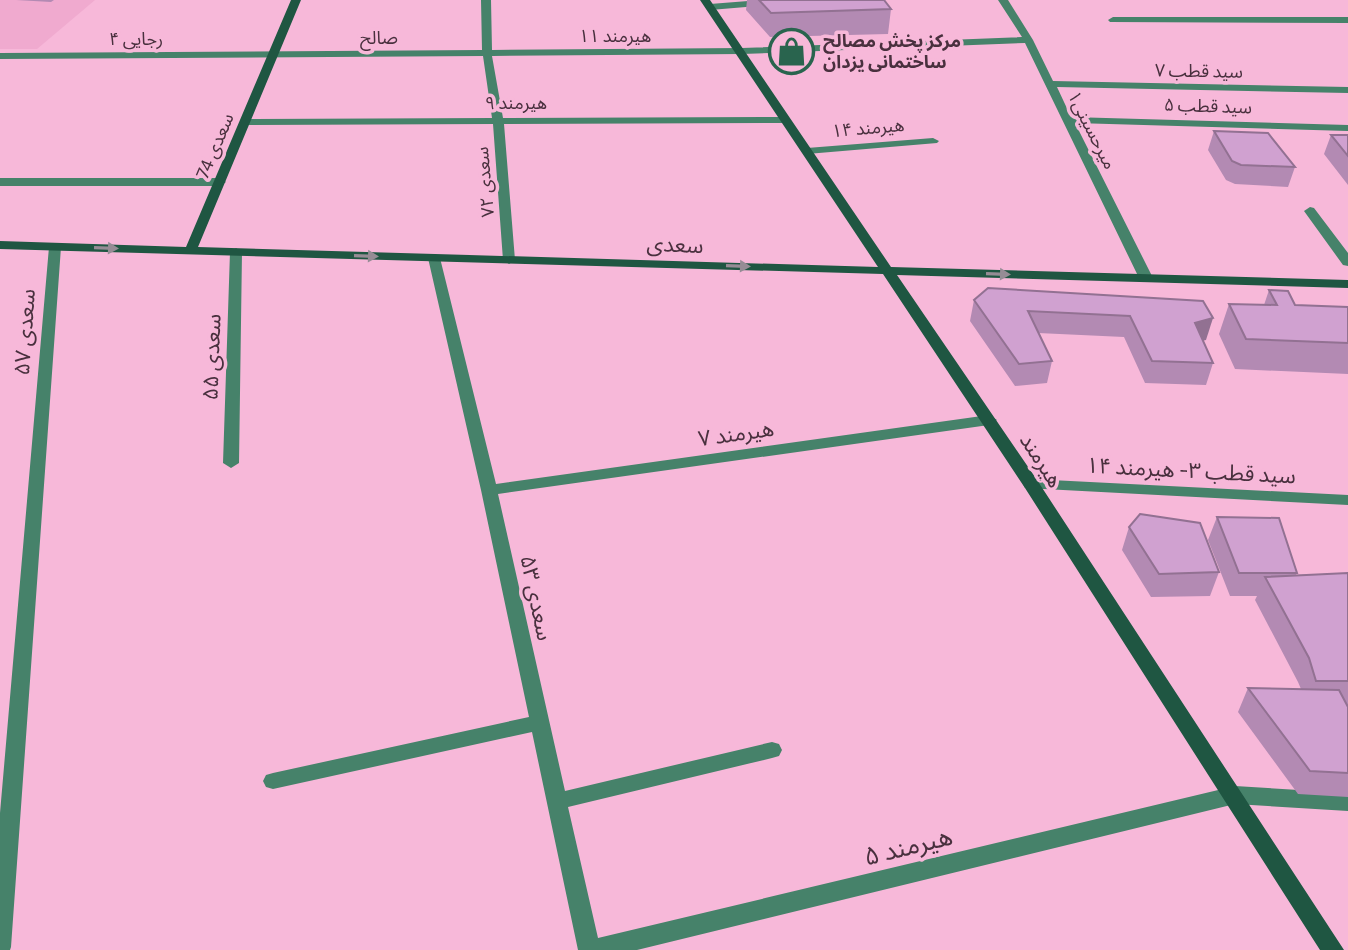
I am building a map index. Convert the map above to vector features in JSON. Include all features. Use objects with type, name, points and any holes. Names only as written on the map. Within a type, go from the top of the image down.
[{"type":"main road","name":"سعدی 74","points":[[190,251],[296,0]]},
{"type":"main road","name":"هیرمند","points":[[707,3],[989,420],[1333,950]]},
{"type":"main road","name":"سعدی","points":[[0,245],[1348,284]]},
{"type":"street","name":"سعدی ۷۲","points":[[486,0],[487,53],[498,121],[509,260]]},
{"type":"street","points":[[707,3],[793,0]]},
{"type":"street","name":"میرحسینی۱","points":[[1003,0],[1028,40],[1146,278]]},
{"type":"street","points":[[1113,20],[1348,20]]},
{"type":"street","name":"هیرمند ۱۱","points":[[487,53],[742,51],[1028,40]]},
{"type":"street","name":"صالح","points":[[272,55],[487,53]]},
{"type":"street","name":"رجایی ۴","points":[[0,56],[272,55]]},
{"type":"street","name":"سید قطب ۷","points":[[1049,84],[1348,90]]},
{"type":"street","name":"هیرمند ۹","points":[[245,122],[786,120]]},
{"type":"street","name":"سید قطب ۵","points":[[1067,120],[1348,128]]},
{"type":"street","name":"هیرمند ۱۴","points":[[807,151],[933,141]]},
{"type":"street","points":[[0,182],[220,182]]},
{"type":"street","points":[[1310,211],[1348,262]]},
{"type":"street","name":"سعدی ۵۷","points":[[0,947],[55,247]]},
{"type":"street","name":"سعدی ۵۵","points":[[231,463],[236,252]]},
{"type":"street","name":"سعدی ۵۳","points":[[434,258],[592,950]]},
{"type":"street","name":"هیرمند ۷","points":[[489,490],[989,420]]},
{"type":"street","name":"سید قطب ۳- هیرمند ۱۴","points":[[1031,484],[1348,500]]},
{"type":"street","points":[[273,781],[539,723]]},
{"type":"street","points":[[557,801],[772,750]]},
{"type":"street","name":"هیرمند ۵","points":[[592,950],[1235,795],[1348,802]]},
{"type":"shaded area","points":[[0,0],[95,0],[37,49],[0,49]]},
{"type":"building","points":[[759,0],[884,0],[891,9],[771,13]]},
{"type":"building","points":[[1214,131],[1268,133],[1295,167],[1241,165],[1232,161]]},
{"type":"building","points":[[1331,135],[1348,135],[1348,156]]},
{"type":"building","points":[[988,288],[1203,301],[1213,318],[1195,323],[1213,363],[1152,361],[1130,316],[1028,311],[1052,361],[1019,364],[974,300]]},
{"type":"building","points":[[1269,290],[1288,291],[1295,305],[1348,307],[1348,343],[1246,339],[1229,304],[1277,305]]},
{"type":"building","points":[[1140,514],[1200,523],[1219,572],[1159,574],[1129,527]]},
{"type":"building","points":[[1217,517],[1279,518],[1297,573],[1239,573]]},
{"type":"building","points":[[1348,573],[1348,681],[1316,681],[1309,658],[1265,577]]},
{"type":"building","points":[[1248,688],[1339,690],[1348,707],[1348,773],[1310,771]]},
{"type":"place","name":"مرکز پخش مصالح ساختمانی یزدان","points":[[792,51]]}]
